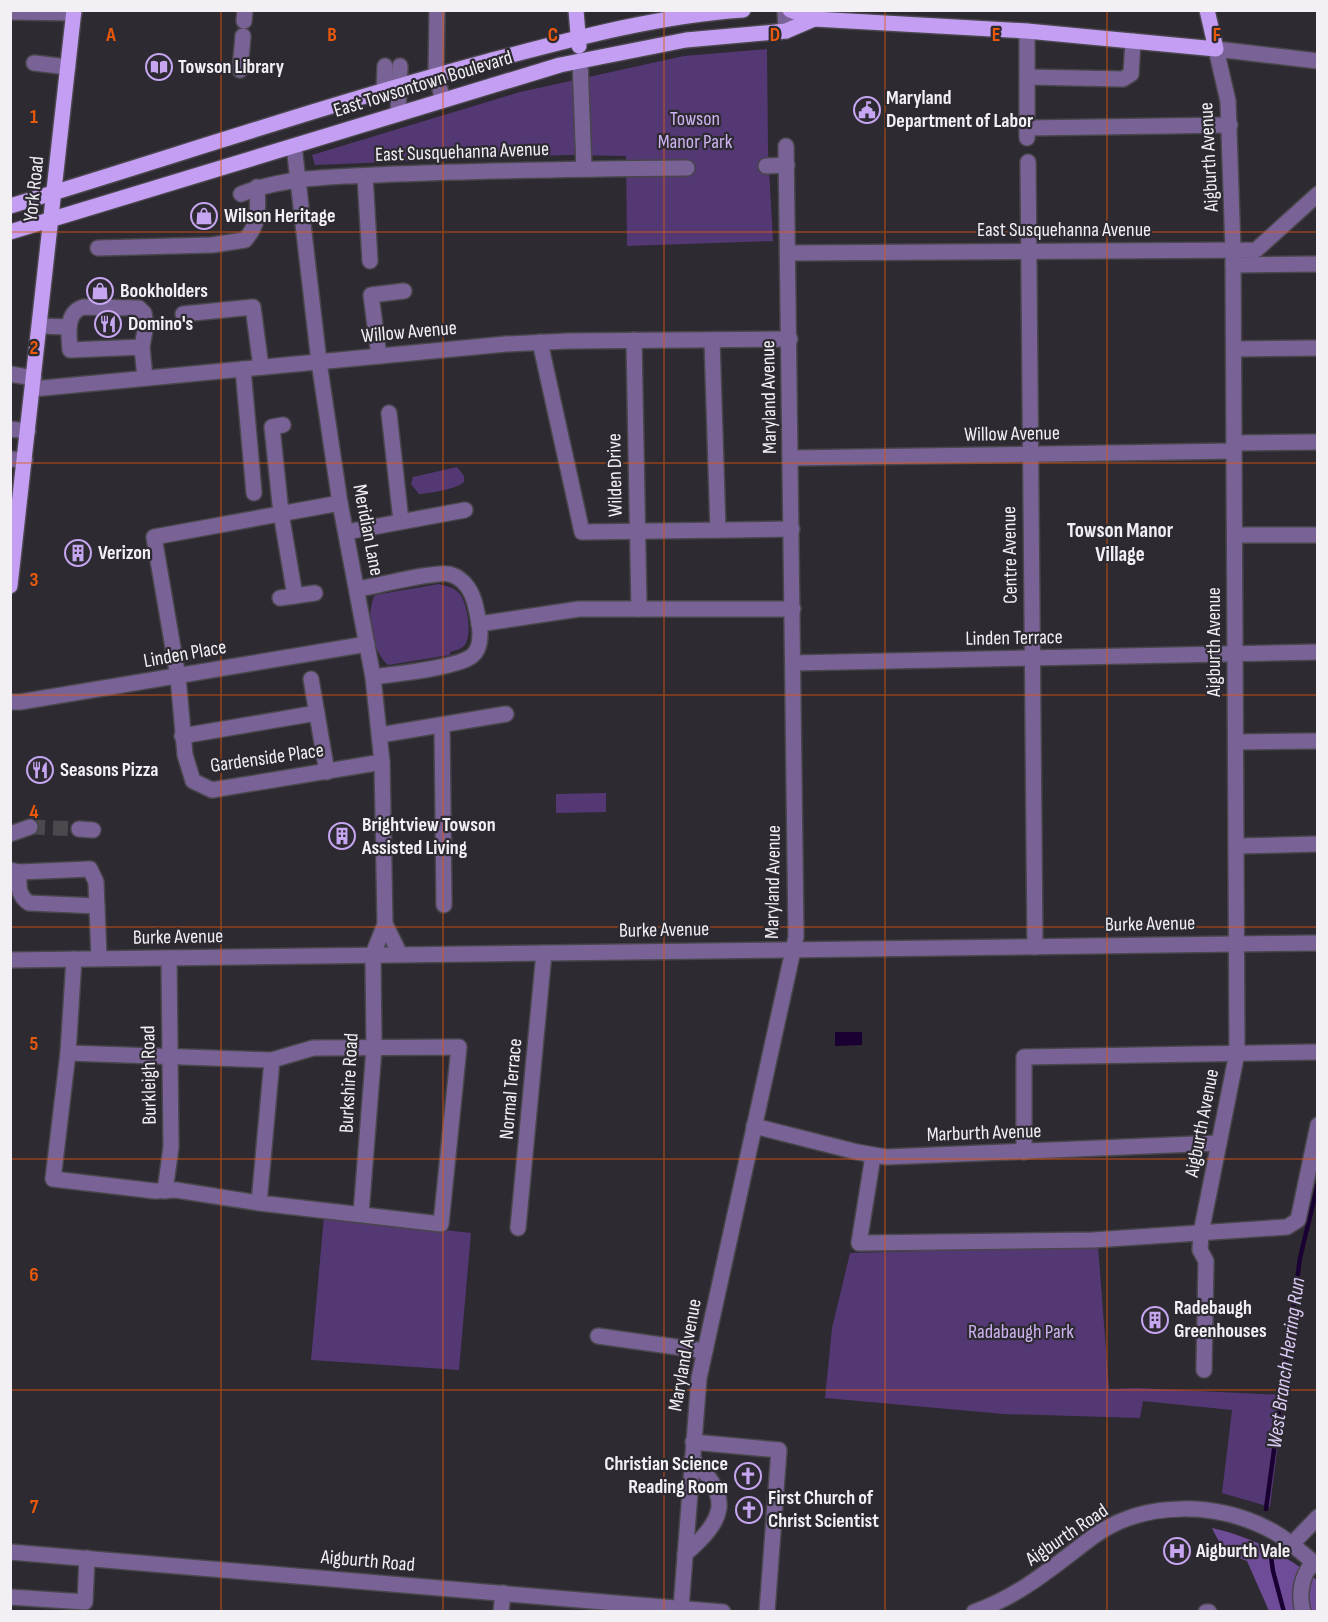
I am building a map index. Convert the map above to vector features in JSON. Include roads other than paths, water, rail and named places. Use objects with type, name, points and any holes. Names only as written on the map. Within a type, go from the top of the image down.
[{"type":"main road","points":[[576,10],[580,60]]},
{"type":"main road","name":"East Towsontown Boulevard","points":[[10,206],[436,75],[579,38],[683,17],[743,10]]},
{"type":"main road","name":"East Towsontown Boulevard","points":[[788,10],[814,19],[1027,31],[1216,49]]},
{"type":"main road","points":[[1207,10],[1216,49]]},
{"type":"main road","name":"York Road","points":[[10,586],[18,459],[28,431],[74,12]]},
{"type":"main road","name":"East Towsontown Boulevard","points":[[10,232],[580,60],[686,40],[786,31],[814,19]]},
{"type":"street","points":[[437,10],[436,75],[443,100]]},
{"type":"street","points":[[786,31],[788,10]]},
{"type":"street","points":[[10,12],[74,12]]},
{"type":"street","points":[[1027,31],[1028,133],[1230,125]]},
{"type":"street","points":[[240,70],[243,36]]},
{"type":"street","points":[[1027,77],[1123,79],[1131,74],[1133,41]]},
{"type":"street","points":[[1216,49],[1317,61]]},
{"type":"street","name":"Aigburth Avenue","points":[[1201,1233],[1237,1053],[1233,257],[1230,125],[1225,80],[1216,49]]},
{"type":"street","points":[[580,60],[584,169]]},
{"type":"street","points":[[34,63],[68,66]]},
{"type":"street","points":[[384,91],[393,66],[400,86],[398,114]]},
{"type":"street","name":"Meridian Lane","points":[[294,146],[319,362],[340,503],[373,678],[380,735],[385,924],[373,954]]},
{"type":"street","name":"Maryland Avenue","points":[[681,1608],[693,1442],[705,1351],[796,937],[786,146]]},
{"type":"street","name":"Centre Avenue","points":[[1028,162],[1035,947]]},
{"type":"street","points":[[766,166],[787,165]]},
{"type":"street","name":"East Susquehanna Avenue","points":[[241,194],[257,187],[298,181],[365,176],[687,168]]},
{"type":"street","points":[[365,176],[370,261]]},
{"type":"street","points":[[98,248],[212,245],[245,240],[255,229],[258,219],[257,187]]},
{"type":"street","name":"East Susquehanna Avenue","points":[[789,253],[1028,251],[1233,257],[1256,250],[1317,194]]},
{"type":"street","points":[[1233,257],[1317,264]]},
{"type":"street","points":[[378,356],[372,295],[404,291]]},
{"type":"street","points":[[142,347],[69,350],[69,327],[76,309],[83,307],[139,308],[144,313],[146,325],[142,347],[145,378]]},
{"type":"street","points":[[183,314],[252,307],[261,367]]},
{"type":"street","points":[[40,326],[69,327]]},
{"type":"street","name":"Willow Avenue","points":[[10,374],[33,384],[145,378],[540,342],[790,339]]},
{"type":"street","name":"Wilden Drive","points":[[634,340],[639,609]]},
{"type":"street","points":[[712,340],[718,530]]},
{"type":"street","points":[[540,342],[582,532],[637,529],[792,529]]},
{"type":"street","points":[[1234,349],[1317,348]]},
{"type":"street","points":[[243,369],[254,493]]},
{"type":"street","points":[[389,413],[401,521]]},
{"type":"street","points":[[283,425],[272,427],[288,597],[315,593]]},
{"type":"street","points":[[10,429],[28,431]]},
{"type":"street","name":"Willow Avenue","points":[[791,458],[1030,454],[1317,442]]},
{"type":"street","points":[[281,513],[340,503]]},
{"type":"street","points":[[346,532],[465,510]]},
{"type":"street","name":"Gardenside Place","points":[[281,513],[154,537],[178,676],[182,736],[189,773],[193,781],[205,789],[212,790],[382,762]]},
{"type":"street","points":[[1235,536],[1317,535]]},
{"type":"street","points":[[358,589],[448,574],[463,582],[474,596],[479,624],[480,641],[472,656],[451,664],[373,678]]},
{"type":"street","points":[[479,624],[579,609],[793,609]]},
{"type":"street","name":"Linden Place","points":[[10,702],[367,644]]},
{"type":"street","name":"Linden Terrace","points":[[794,663],[1317,652]]},
{"type":"street","points":[[311,679],[327,772]]},
{"type":"street","points":[[182,736],[317,713]]},
{"type":"street","points":[[380,735],[506,714]]},
{"type":"street","points":[[442,725],[444,906]]},
{"type":"street","points":[[1236,742],[1317,741]]},
{"type":"street","points":[[10,834],[30,827]]},
{"type":"street","points":[[1237,846],[1317,844]]},
{"type":"street","points":[[97,906],[29,903],[22,899],[15,871],[90,869],[96,882],[97,906],[99,958]]},
{"type":"street","name":"Meridian Lane","points":[[385,924],[400,954]]},
{"type":"street","name":"Burke Avenue","points":[[10,960],[1317,943]]},
{"type":"street","name":"Normal Terrace","points":[[518,1228],[544,952]]},
{"type":"street","name":"Burkshire Road","points":[[361,1214],[374,1049],[373,954]]},
{"type":"street","name":"Burkleigh Road","points":[[165,1191],[171,1147],[169,958]]},
{"type":"street","points":[[68,1053],[272,1060],[313,1048],[459,1047],[441,1224],[259,1203],[176,1190],[165,1191],[53,1179],[68,1053],[74,959]]},
{"type":"street","points":[[1024,1152],[1024,1057],[1317,1052]]},
{"type":"street","points":[[259,1203],[272,1060]]},
{"type":"street","points":[[873,1156],[859,1243],[1093,1240],[1287,1227],[1298,1220],[1317,1125]]},
{"type":"street","name":"Marburth Avenue","points":[[754,1126],[873,1156],[941,1156],[1219,1143]]},
{"type":"street","points":[[1201,1233],[1200,1250],[1206,1262],[1204,1370]]},
{"type":"street","points":[[598,1336],[705,1351]]},
{"type":"street","points":[[693,1442],[778,1450],[767,1611]]},
{"type":"street","points":[[685,1554],[710,1531],[719,1510],[719,1499],[711,1477],[692,1459]]},
{"type":"street","name":"Aigburth Road","points":[[975,1611],[1030,1586],[1106,1529],[1128,1519],[1154,1513],[1199,1509],[1226,1513],[1272,1531],[1315,1564]]},
{"type":"street","points":[[1292,1545],[1317,1517]]},
{"type":"street","name":"Aigburth Road","points":[[10,1552],[723,1611]]},
{"type":"street","points":[[10,1597],[85,1602],[87,1558]]},
{"type":"street","points":[[1303,1611],[1300,1590],[1306,1570],[1315,1564]]},
{"type":"street","points":[[501,1611],[503,1593]]},
{"type":"waterway","name":"West Branch Herring Run","points":[[1266,1509],[1300,1258],[1318,1183]]},
{"type":"waterway","name":"West Branch Herring Run","points":[[1270,1549],[1273,1571],[1284,1612]]},
{"type":"tunnel","points":[[30,827],[79,829]]},
{"type":"place","name":"Towson Library","points":[[159,67]]},
{"type":"place","name":"Maryland Department of Labor","points":[[867,110]]},
{"type":"place","name":"Wilson Heritage","points":[[204,216]]},
{"type":"place","name":"Bookholders","points":[[100,291]]},
{"type":"place","name":"Domino's","points":[[108,324]]},
{"type":"place","name":"Verizon","points":[[78,553]]},
{"type":"place","name":"Seasons Pizza","points":[[40,770]]},
{"type":"place","name":"Brightview Towson Assisted Living","points":[[342,836]]},
{"type":"place","name":"Radebaugh Greenhouses","points":[[1155,1320]]},
{"type":"place","name":"Christian Science Reading Room","points":[[748,1476]]},
{"type":"place","name":"First Church of Christ Scientist","points":[[749,1510]]},
{"type":"place","name":"Aigburth Vale","points":[[1177,1551]]},
{"type":"district","name":"Towson Manor Village","points":[[1120,542]]},
{"type":"park label","name":"Towson Manor Park","points":[[695,130]]},
{"type":"park label","name":"Radabaugh Park","points":[[1021,1332]]}]
